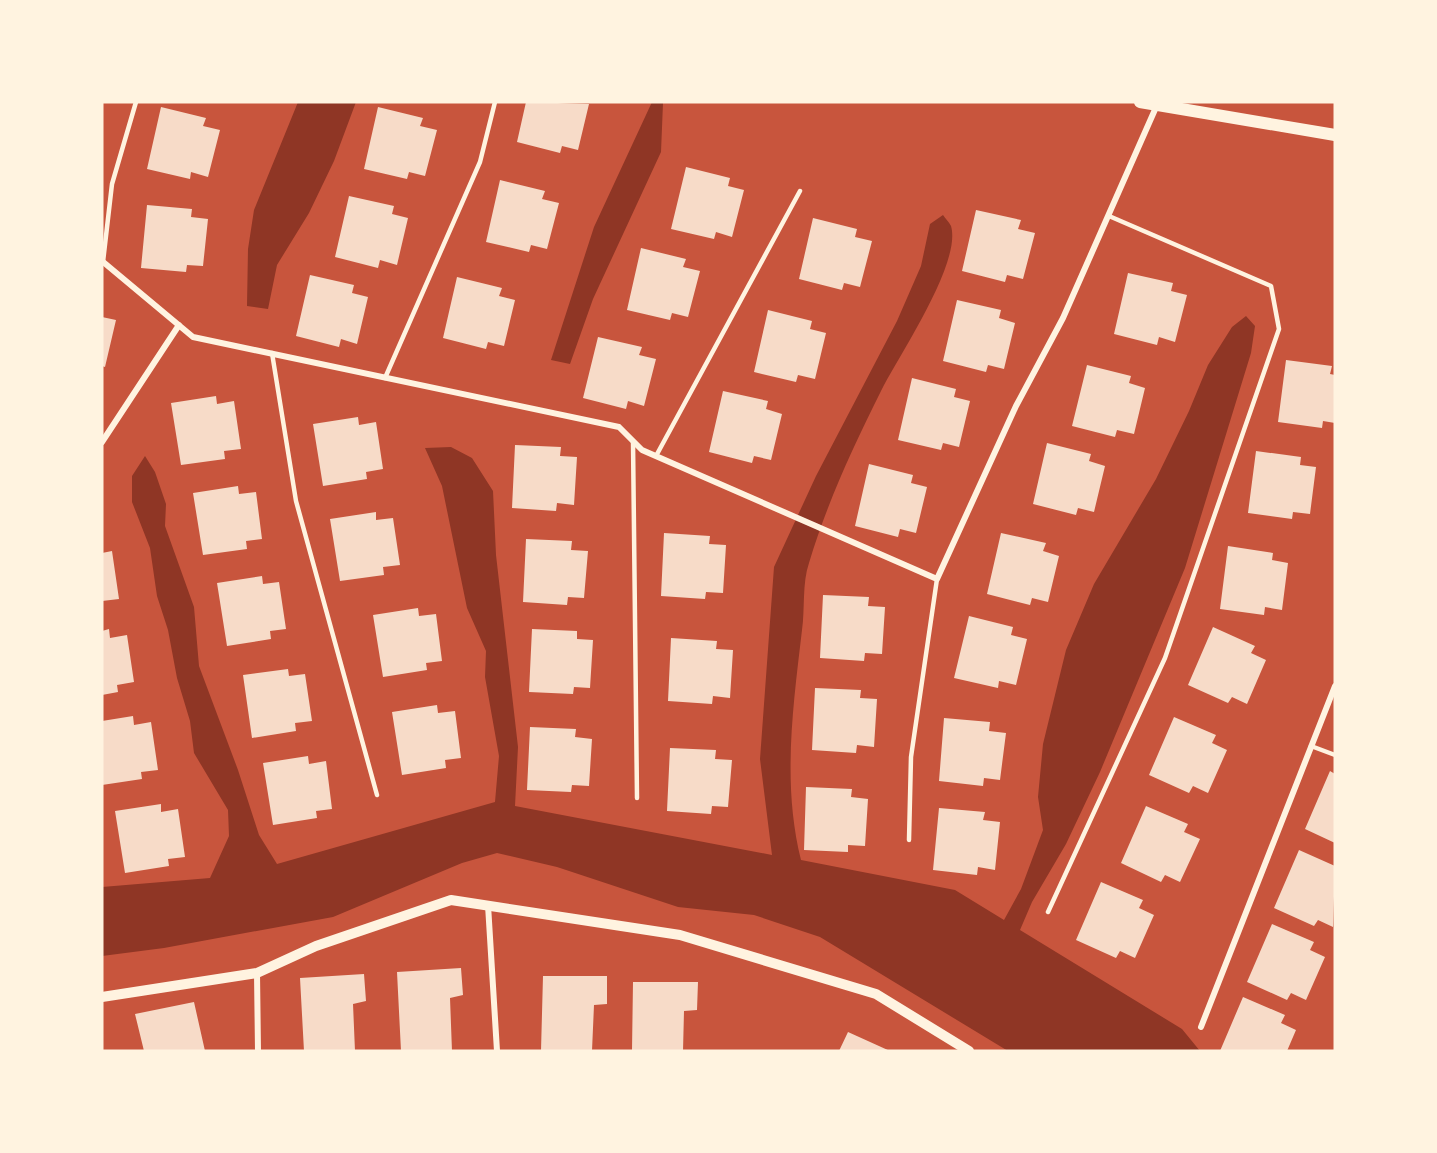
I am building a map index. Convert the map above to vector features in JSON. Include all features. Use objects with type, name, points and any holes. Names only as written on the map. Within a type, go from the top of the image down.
[{"type":"main road","points":[[1140,102],[1335,135]]},
{"type":"street","points":[[102,261],[193,337],[619,427],[642,450],[937,579],[1016,406],[1064,318],[1157,105]]},
{"type":"street","points":[[102,442],[179,325]]},
{"type":"street","points":[[1201,1027],[1335,686]]},
{"type":"street","points":[[102,997],[257,974],[316,946],[451,900],[680,935],[876,994],[969,1051]]},
{"type":"street","points":[[488,905],[497,1051]]},
{"type":"street","points":[[257,974],[258,1051]]},
{"type":"lane","points":[[102,261],[112,184],[136,102]]},
{"type":"lane","points":[[386,378],[480,162],[495,102]]},
{"type":"lane","points":[[656,456],[800,191]]},
{"type":"lane","points":[[1048,912],[1165,658],[1279,329],[1271,286],[1109,216]]},
{"type":"lane","points":[[272,353],[296,501],[377,795]]},
{"type":"lane","points":[[633,441],[637,798]]},
{"type":"lane","points":[[909,840],[911,757],[937,579]]},
{"type":"lane","points":[[1311,746],[1335,755]]},
{"type":"shaded area","points":[[298,102],[356,102],[334,161],[309,213],[277,265],[268,309],[247,306],[248,249],[254,210]]},
{"type":"shaded area","points":[[652,102],[663,103],[661,152],[593,299],[570,364],[551,360],[594,227]]},
{"type":"shaded area","points":[[943,215],[951,226],[952,242],[947,263],[926,310],[881,391],[851,454],[832,497],[807,571],[791,745],[792,803],[801,860],[955,890],[1004,920],[1021,889],[1043,830],[1038,797],[1043,744],[1066,650],[1094,584],[1156,479],[1189,411],[1208,365],[1232,327],[1246,316],[1255,326],[1251,353],[1185,568],[1100,772],[1066,844],[1032,902],[1020,930],[1182,1029],[1200,1051],[1008,1051],[820,937],[754,915],[678,907],[557,867],[497,853],[462,863],[333,917],[164,948],[102,956],[102,887],[210,878],[229,836],[228,810],[194,753],[190,721],[177,678],[168,630],[157,596],[150,548],[132,502],[132,476],[145,456],[155,472],[166,504],[165,526],[194,607],[199,666],[238,770],[259,835],[277,864],[495,802],[499,756],[485,677],[486,651],[467,608],[442,486],[425,448],[451,447],[472,458],[493,491],[496,555],[518,747],[515,806],[772,855],[760,759],[774,567],[816,476],[897,321],[921,266],[930,224]]},
{"type":"building","points":[[526,102],[589,104],[578,150],[562,146],[560,153],[517,142]]},
{"type":"building","points":[[161,107],[206,118],[203,126],[220,130],[208,177],[191,172],[190,179],[147,169]]},
{"type":"building","points":[[378,107],[423,118],[420,126],[437,130],[425,176],[409,172],[407,179],[364,169]]},
{"type":"building","points":[[686,167],[730,178],[728,186],[744,190],[732,237],[716,232],[714,239],[671,229]]},
{"type":"building","points":[[500,180],[545,191],[542,199],[559,203],[547,249],[531,245],[529,252],[486,242]]},
{"type":"building","points":[[349,196],[394,206],[392,214],[408,218],[397,265],[380,260],[378,268],[335,257]]},
{"type":"building","points":[[147,205],[192,209],[191,217],[208,219],[203,266],[187,265],[186,272],[141,268]]},
{"type":"building","points":[[976,210],[1021,220],[1018,229],[1035,233],[1023,279],[1007,275],[1005,282],[962,271]]},
{"type":"building","points":[[813,218],[857,229],[855,237],[872,241],[860,287],[844,283],[842,290],[799,279]]},
{"type":"building","points":[[641,248],[686,259],[683,267],[700,271],[688,317],[672,313],[670,320],[627,310]]},
{"type":"building","points":[[1128,273],[1173,283],[1171,291],[1187,295],[1175,342],[1159,337],[1157,345],[1114,334]]},
{"type":"building","points":[[310,275],[354,285],[352,293],[368,297],[357,344],[341,339],[339,347],[296,336]]},
{"type":"building","points":[[457,277],[502,288],[499,296],[515,300],[504,346],[488,342],[486,349],[443,338]]},
{"type":"building","points":[[957,300],[1001,310],[999,318],[1015,323],[1004,369],[988,365],[986,372],[943,361]]},
{"type":"building","points":[[768,310],[812,321],[810,329],[826,333],[815,379],[798,375],[796,382],[754,372]]},
{"type":"building","points":[[102,317],[116,320],[105,367],[102,366]]},
{"type":"building","points":[[598,337],[642,347],[639,355],[656,359],[644,406],[628,401],[626,409],[583,398]]},
{"type":"building","points":[[1286,360],[1332,366],[1330,374],[1335,375],[1335,423],[1323,421],[1322,428],[1278,422]]},
{"type":"building","points":[[1087,365],[1131,376],[1129,383],[1145,388],[1134,434],[1117,430],[1115,437],[1072,426]]},
{"type":"building","points":[[912,378],[956,389],[954,397],[970,401],[959,447],[943,443],[941,450],[898,440]]},
{"type":"building","points":[[723,391],[768,401],[766,409],[782,414],[771,460],[754,456],[752,463],[709,452]]},
{"type":"building","points":[[216,396],[217,404],[234,401],[241,449],[224,451],[225,459],[181,465],[171,403]]},
{"type":"building","points":[[358,417],[359,425],[376,422],[383,469],[366,472],[367,479],[323,486],[313,424]]},
{"type":"building","points":[[1047,443],[1091,454],[1089,461],[1105,466],[1094,512],[1078,508],[1076,515],[1033,504]]},
{"type":"building","points":[[515,445],[561,447],[560,456],[577,457],[574,505],[557,503],[556,511],[512,508]]},
{"type":"building","points":[[1256,451],[1301,457],[1300,465],[1316,467],[1310,514],[1293,512],[1292,519],[1248,513]]},
{"type":"building","points":[[869,464],[913,475],[911,483],[927,487],[916,533],[900,529],[898,537],[855,526]]},
{"type":"building","points":[[238,486],[239,494],[256,492],[262,539],[246,541],[247,549],[203,555],[193,493]]},
{"type":"building","points":[[376,512],[376,520],[393,518],[400,565],[383,567],[384,575],[340,581],[330,519]]},
{"type":"building","points":[[664,533],[710,536],[709,544],[726,545],[723,593],[706,592],[705,599],[661,596]]},
{"type":"building","points":[[1001,533],[1046,543],[1043,551],[1059,556],[1048,602],[1032,598],[1030,605],[987,594]]},
{"type":"building","points":[[526,539],[572,541],[571,550],[588,551],[584,598],[568,597],[567,605],[523,602]]},
{"type":"building","points":[[1228,546],[1273,553],[1272,560],[1288,563],[1282,610],[1265,607],[1264,615],[1220,609]]},
{"type":"building","points":[[112,551],[119,599],[102,601],[102,553]]},
{"type":"building","points":[[262,576],[263,584],[279,582],[286,629],[270,631],[271,639],[227,646],[217,583]]},
{"type":"building","points":[[823,595],[869,597],[868,606],[885,607],[882,654],[865,653],[864,661],[820,658]]},
{"type":"building","points":[[418,608],[419,616],[436,614],[442,661],[426,663],[427,670],[383,677],[373,615]]},
{"type":"building","points":[[969,616],[1013,627],[1011,635],[1027,639],[1016,685],[999,681],[998,688],[954,678]]},
{"type":"building","points":[[1213,627],[1255,646],[1251,653],[1266,660],[1247,704],[1232,697],[1228,703],[1188,685]]},
{"type":"building","points":[[109,629],[110,638],[127,635],[134,682],[117,685],[118,692],[102,695],[102,631]]},
{"type":"building","points":[[532,629],[577,631],[577,639],[593,640],[590,688],[574,687],[573,694],[529,692]]},
{"type":"building","points":[[671,638],[717,641],[716,649],[733,650],[730,698],[713,696],[712,704],[668,701]]},
{"type":"building","points":[[288,669],[289,676],[305,674],[312,721],[295,723],[296,731],[252,738],[243,675]]},
{"type":"building","points":[[815,688],[861,690],[860,698],[877,699],[874,747],[857,745],[856,753],[812,750]]},
{"type":"building","points":[[437,705],[438,713],[455,711],[461,758],[445,760],[446,768],[402,775],[392,712]]},
{"type":"building","points":[[133,716],[134,725],[151,722],[158,770],[141,772],[142,779],[102,785],[102,721]]},
{"type":"building","points":[[1174,717],[1216,735],[1212,743],[1227,750],[1208,793],[1193,786],[1189,793],[1149,775]]},
{"type":"building","points":[[944,718],[990,722],[989,731],[1006,733],[1000,780],[984,778],[983,786],[939,781]]},
{"type":"building","points":[[530,727],[576,729],[575,737],[592,739],[589,786],[572,785],[571,792],[527,790]]},
{"type":"building","points":[[670,748],[716,750],[715,759],[732,760],[728,807],[712,806],[711,814],[667,811]]},
{"type":"building","points":[[308,756],[309,764],[326,761],[332,809],[316,811],[317,818],[273,825],[263,763]]},
{"type":"building","points":[[1330,771],[1335,774],[1335,843],[1305,829]]},
{"type":"building","points":[[806,787],[852,789],[851,797],[868,799],[865,846],[848,845],[848,852],[804,850]]},
{"type":"building","points":[[161,804],[161,812],[178,809],[185,857],[168,859],[169,866],[125,873],[115,811]]},
{"type":"building","points":[[1146,806],[1188,824],[1184,832],[1200,839],[1180,882],[1165,875],[1161,882],[1121,863]]},
{"type":"building","points":[[939,808],[985,812],[983,820],[1000,822],[995,870],[978,867],[977,875],[933,870]]},
{"type":"building","points":[[1299,850],[1335,866],[1333,927],[1318,920],[1314,926],[1274,908]]},
{"type":"building","points":[[1101,882],[1143,900],[1139,908],[1154,915],[1135,958],[1120,951],[1116,958],[1076,940]]},
{"type":"building","points":[[1272,924],[1314,942],[1310,950],[1325,957],[1306,1000],[1291,993],[1287,1000],[1247,982]]},
{"type":"building","points":[[461,968],[463,995],[450,998],[452,1051],[401,1051],[397,972]]},
{"type":"building","points":[[364,974],[366,1001],[353,1004],[355,1051],[304,1051],[300,978]]},
{"type":"building","points":[[543,976],[607,976],[607,1004],[594,1005],[592,1051],[541,1051]]},
{"type":"building","points":[[633,982],[698,982],[697,1010],[684,1011],[683,1051],[632,1051]]},
{"type":"building","points":[[1243,997],[1285,1015],[1281,1023],[1296,1030],[1287,1051],[1220,1051]]},
{"type":"building","points":[[194,1002],[205,1051],[144,1051],[135,1014]]},
{"type":"building","points":[[848,1032],[890,1051],[839,1051]]}]
